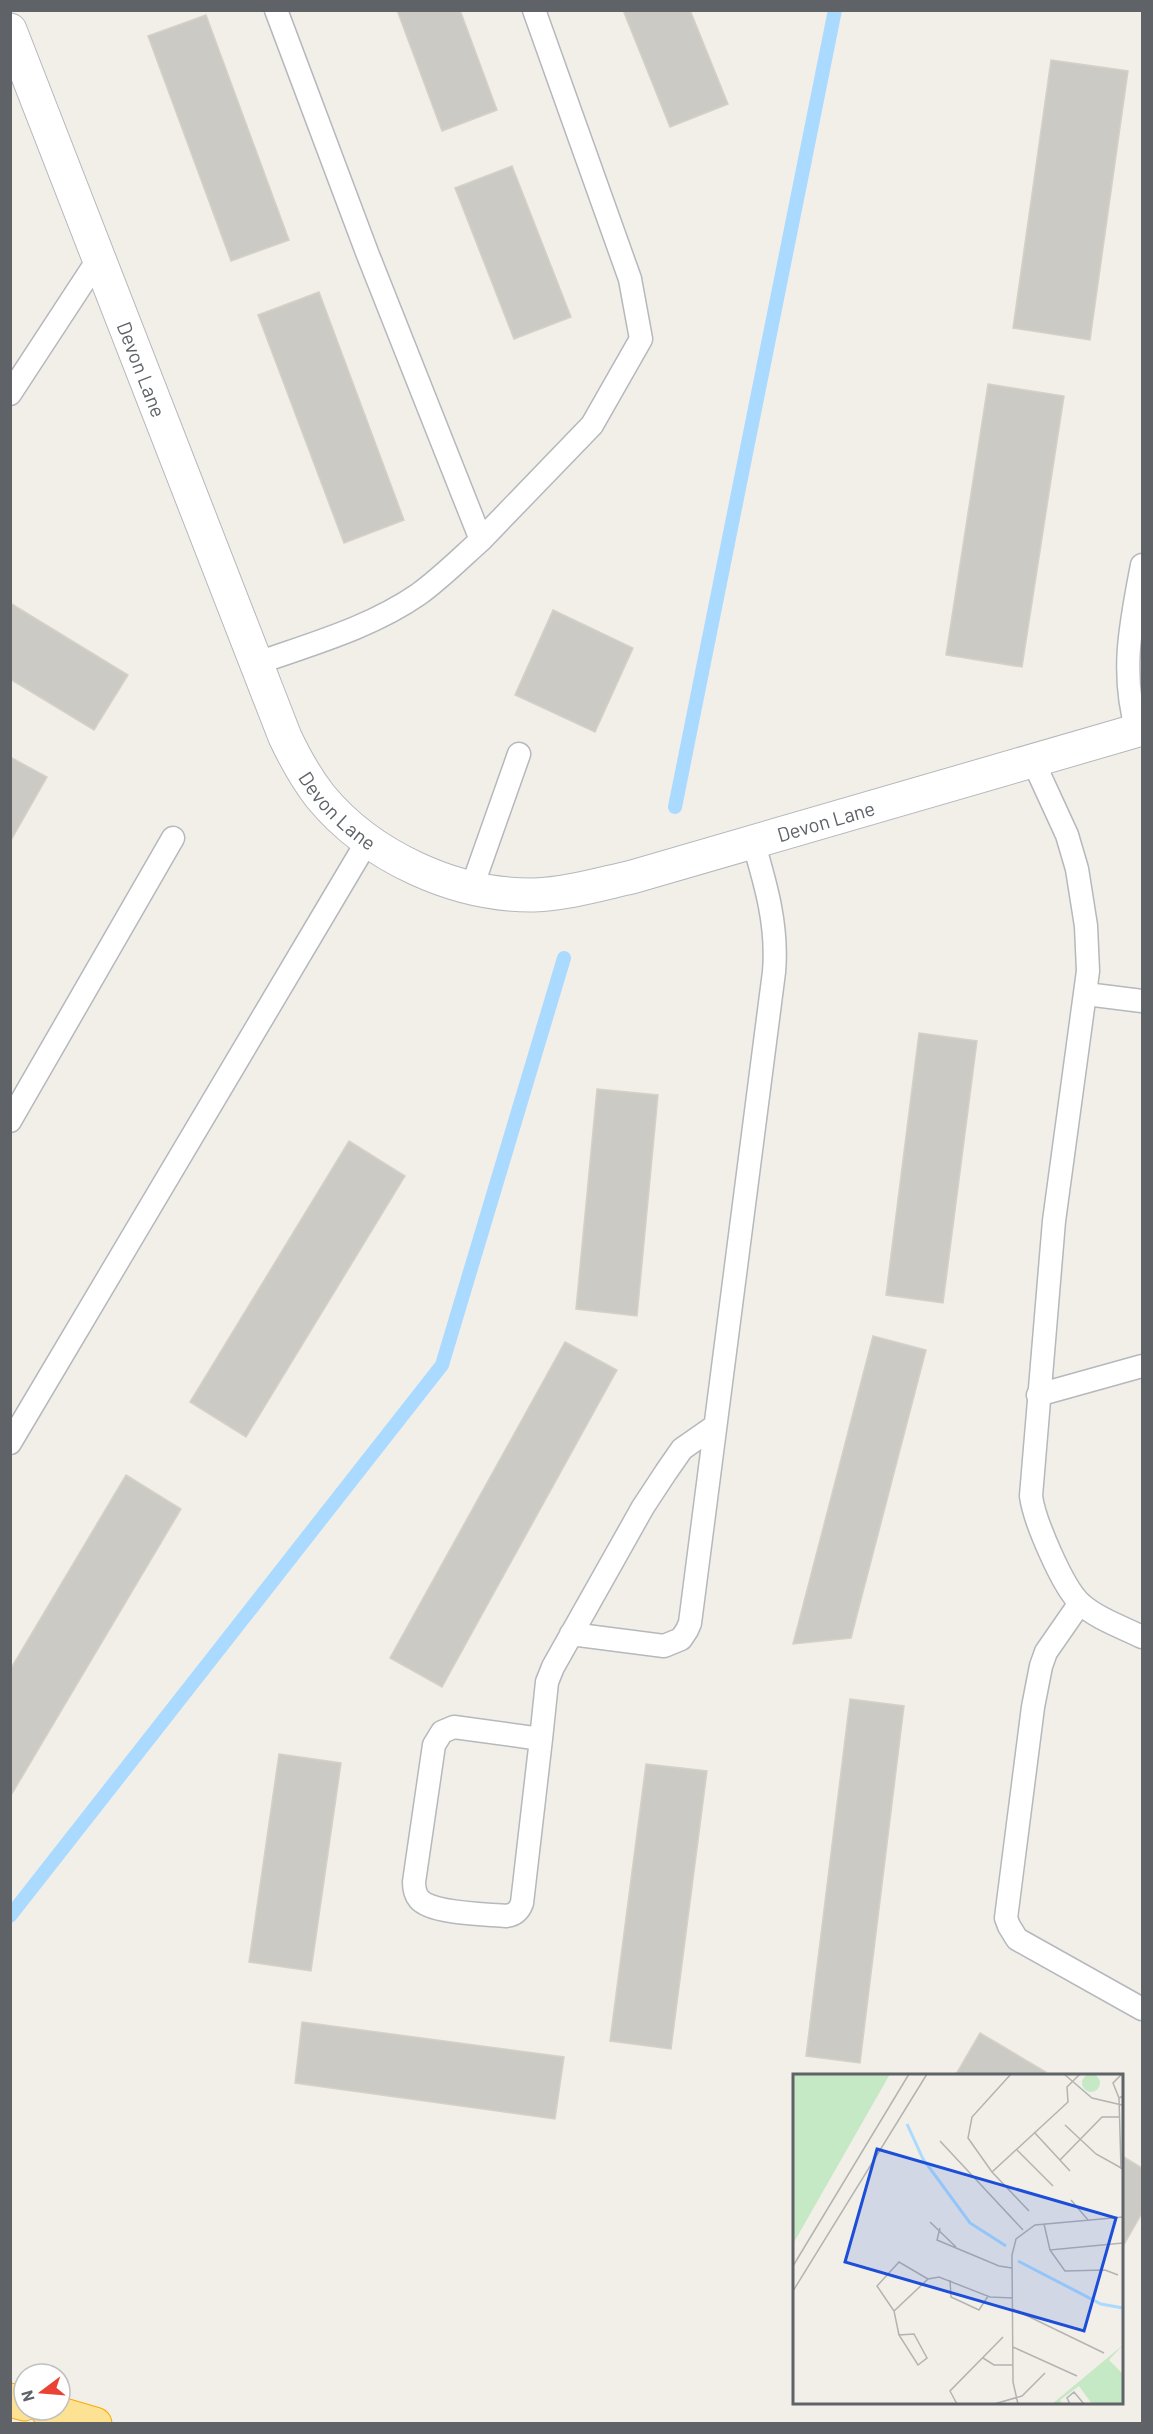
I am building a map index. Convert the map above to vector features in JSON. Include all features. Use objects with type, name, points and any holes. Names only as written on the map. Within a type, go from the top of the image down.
[{"type":"highway","points":[[72,2417],[95,2424]]},
{"type":"street","name":"Devon Lane","points":[[10,30],[255,664],[288,743],[310,783],[333,810],[368,840],[404,862],[445,880],[472,887],[501,893],[534,895],[569,891],[632,877],[1140,730]]},
{"type":"lane","points":[[276,10],[368,255],[481,540]]},
{"type":"lane","points":[[255,664],[353,629],[420,593],[481,540],[592,425],[641,339],[630,279],[534,10]]},
{"type":"lane","points":[[10,394],[99,258]]},
{"type":"lane","points":[[1140,730],[1130,705],[1127,674],[1129,633],[1143,565]]},
{"type":"lane","points":[[472,887],[519,754]]},
{"type":"lane","points":[[1033,761],[1067,835],[1077,869],[1086,926],[1086,994],[1054,1221],[1030,1485],[1032,1507],[1066,1585],[1080,1603],[1095,1614],[1143,1636]]},
{"type":"lane","points":[[10,1121],[173,838]]},
{"type":"lane","points":[[10,1443],[368,840]]},
{"type":"lane","points":[[572,1634],[664,1646],[675,1643],[687,1630],[775,962],[776,942],[770,900],[753,841]]},
{"type":"lane","points":[[1086,994],[1143,1001]]},
{"type":"lane","points":[[1038,1395],[1143,1366]]},
{"type":"lane","points":[[541,1739],[453,1727],[442,1732],[436,1739],[414,1882],[418,1898],[426,1905],[432,1908],[506,1916],[519,1910],[522,1903],[541,1739],[547,1682],[553,1666],[643,1507],[672,1463],[682,1449],[715,1426]]},
{"type":"lane","points":[[1080,1603],[1046,1652],[1041,1666],[1033,1707],[1006,1918],[1017,1939],[1143,2009]]},
{"type":"building","points":[[397,10],[460,10],[497,110],[442,131]]},
{"type":"building","points":[[623,10],[690,10],[728,104],[670,127]]},
{"type":"building","points":[[206,15],[289,240],[231,261],[148,36]]},
{"type":"building","points":[[1051,60],[1128,71],[1090,340],[1013,328]]},
{"type":"building","points":[[512,166],[571,317],[514,339],[455,188]]},
{"type":"building","points":[[319,292],[404,520],[344,543],[258,315]]},
{"type":"building","points":[[988,384],[1064,396],[1022,667],[946,655]]},
{"type":"building","points":[[10,603],[128,675],[94,730],[10,679]]},
{"type":"building","points":[[553,610],[633,648],[595,732],[515,695]]},
{"type":"building","points":[[10,757],[47,777],[10,842]]},
{"type":"building","points":[[919,1033],[977,1041],[943,1303],[886,1295]]},
{"type":"building","points":[[597,1089],[658,1095],[637,1316],[576,1309]]},
{"type":"building","points":[[349,1141],[405,1176],[246,1437],[190,1402]]},
{"type":"building","points":[[873,1336],[926,1350],[851,1638],[793,1644]]},
{"type":"building","points":[[565,1342],[617,1370],[442,1687],[390,1658]]},
{"type":"building","points":[[126,1475],[181,1509],[10,1797],[10,1670]]},
{"type":"building","points":[[850,1699],[904,1706],[860,2063],[806,2056]]},
{"type":"building","points":[[279,1754],[341,1763],[311,1971],[249,1962]]},
{"type":"building","points":[[646,1764],[707,1771],[671,2049],[610,2041]]},
{"type":"building","points":[[302,2022],[564,2057],[555,2119],[295,2083]]},
{"type":"building","points":[[980,2033],[1046,2072],[1045,2074],[956,2074]]},
{"type":"building","points":[[1123,2157],[1142,2168],[1142,2213],[1123,2246]]},
{"type":"waterway","points":[[675,807],[835,10]]},
{"type":"waterway","points":[[10,1916],[442,1365],[564,958]]}]
